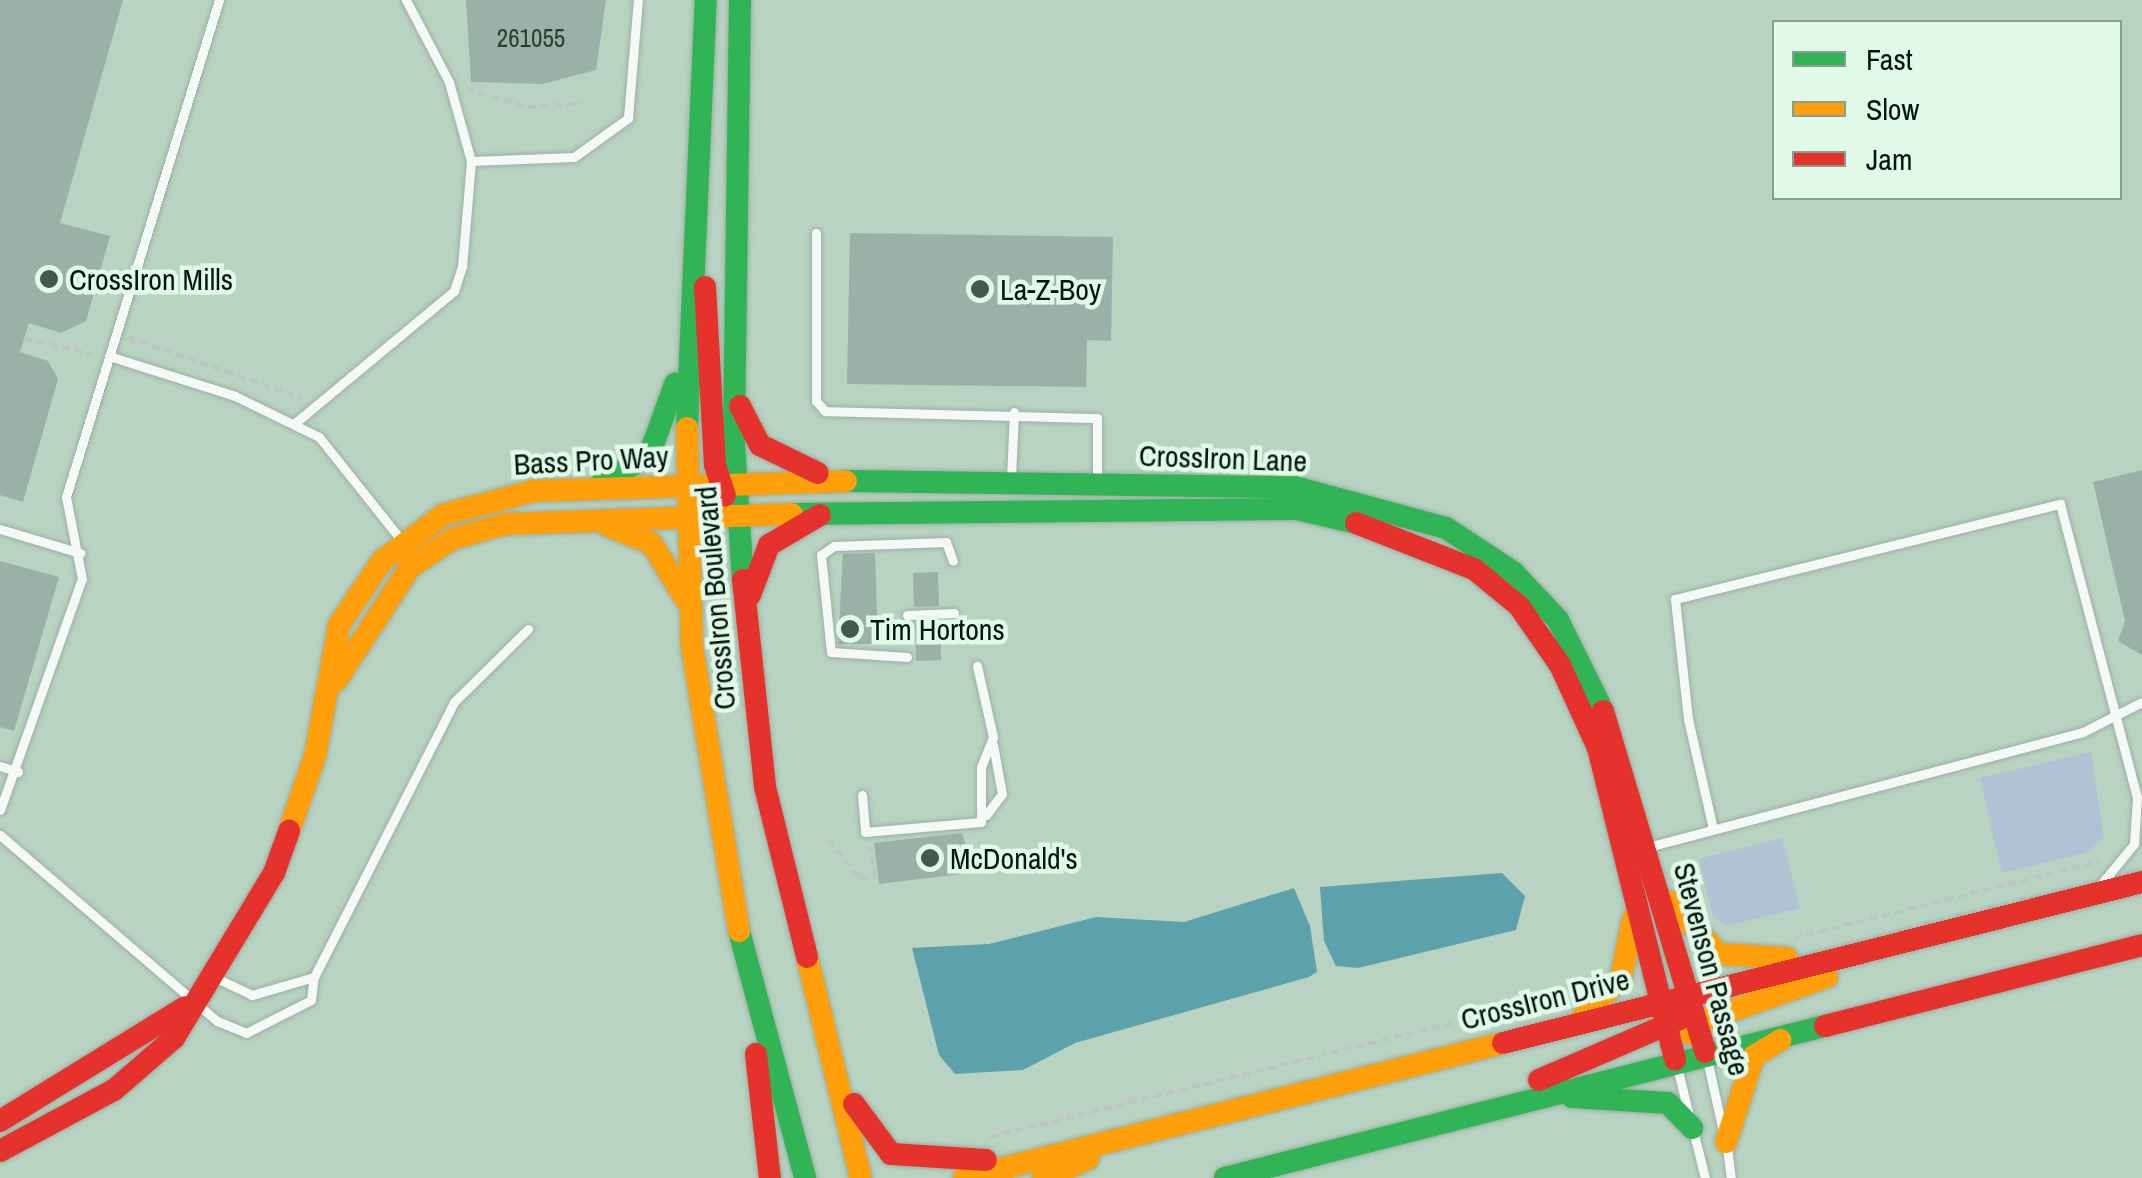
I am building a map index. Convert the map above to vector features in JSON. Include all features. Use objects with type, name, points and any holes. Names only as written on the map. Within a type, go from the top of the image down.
[{"type":"street","name":"CrossIron Boulevard","points":[[706,0],[689,314],[687,515],[691,608],[712,798],[805,1178]]},
{"type":"street","name":"CrossIron Boulevard","points":[[727,482],[734,379],[740,0]]},
{"type":"street","points":[[696,228],[727,482],[736,512]]},
{"type":"street","points":[[574,490],[626,473],[656,445],[689,314]]},
{"type":"street","points":[[734,379],[760,445],[847,481]]},
{"type":"street","name":"CrossIron Lane","points":[[727,482],[847,481],[1011,495],[1096,496],[1297,509],[1426,542],[1519,606],[1560,664],[1618,780]]},
{"type":"street","name":"Bass Pro Way","points":[[0,1150],[114,1090],[174,1038],[187,1003],[274,872],[328,699],[340,625],[402,540],[496,496],[727,482]]},
{"type":"street","name":"CrossIron Lane","points":[[736,512],[1011,495]]},
{"type":"street","points":[[746,640],[768,546],[840,508]]},
{"type":"street","name":"CrossIron Boulevard","points":[[736,512],[746,640],[765,788],[861,1178]]},
{"type":"street","name":"Bass Pro Way","points":[[328,699],[380,601],[435,550],[490,527],[578,518],[736,512]]},
{"type":"street","points":[[578,518],[652,544],[691,608]]},
{"type":"street","name":"Stevenson Passage","points":[[1618,780],[1648,847],[1705,1052]]},
{"type":"street","name":"Stevenson Passage","points":[[1618,780],[1624,853],[1675,1060]]},
{"type":"street","points":[[712,798],[770,1178]]},
{"type":"street","name":"CrossIron Drive","points":[[964,1178],[2142,882]]},
{"type":"street","points":[[1660,888],[1695,934],[1728,957],[1852,954]]},
{"type":"street","points":[[1574,1022],[1620,978],[1634,894]]},
{"type":"street","points":[[1675,1060],[1697,1023],[1929,950],[1996,918]]},
{"type":"street","points":[[1225,1178],[1432,1121],[2142,944]]},
{"type":"street","points":[[1432,1121],[1668,1030],[1690,994]]},
{"type":"street","name":"Bass Pro Way","points":[[0,1121],[187,1003]]},
{"type":"street","points":[[1726,1142],[1754,1056],[1798,1029]]},
{"type":"street","points":[[834,1070],[873,1140],[903,1159],[956,1163],[1087,1146]]},
{"type":"street","points":[[1517,1100],[1646,1098],[1668,1102],[1692,1128]]},
{"type":"street","points":[[1043,1178],[1200,1117]]},
{"type":"lane","points":[[0,810],[18,772],[82,579],[80,552],[66,498],[218,0]]},
{"type":"lane","points":[[296,422],[313,403],[454,291],[472,161],[449,82],[406,0]]},
{"type":"lane","points":[[472,161],[574,157],[628,118],[638,0]]},
{"type":"lane","points":[[816,233],[816,401],[825,411],[1014,412],[1097,418],[1096,496]]},
{"type":"lane","points":[[109,356],[296,422],[319,437],[402,540]]},
{"type":"lane","points":[[1011,495],[1014,412]]},
{"type":"lane","points":[[1713,829],[1688,719],[1675,599],[2060,504],[2140,800],[2132,848],[2104,882],[2066,901]]},
{"type":"lane","points":[[0,529],[80,552]]},
{"type":"lane","points":[[907,657],[831,652],[821,555],[834,546],[946,542],[953,562]]},
{"type":"lane","points":[[906,614],[954,613]]},
{"type":"lane","points":[[0,835],[187,1003],[246,1033],[311,1000],[314,978],[454,702],[528,629]]},
{"type":"lane","points":[[976,666],[1003,784],[986,816]]},
{"type":"lane","points":[[1624,853],[2083,732],[2114,709],[2142,702]]},
{"type":"lane","points":[[986,816],[981,768],[993,746]]},
{"type":"lane","points":[[0,766],[18,772]]},
{"type":"lane","points":[[862,795],[858,818],[869,832],[986,816]]},
{"type":"lane","points":[[207,973],[252,995],[314,978]]},
{"type":"lane","name":"Stevenson Passage","points":[[1705,1052],[1731,1178]]},
{"type":"lane","name":"Stevenson Passage","points":[[1675,1060],[1705,1178]]},
{"type":"path","points":[[466,89],[528,106],[583,104]]},
{"type":"path","points":[[116,334],[313,403]]},
{"type":"path","points":[[24,338],[90,354]]},
{"type":"path","points":[[828,840],[860,878],[875,878],[869,832]]},
{"type":"path","points":[[1787,939],[2096,863],[2117,844],[2132,848]]},
{"type":"path","points":[[986,1138],[1586,990]]},
{"type":"shaded area","points":[[2091,752],[2104,838],[2085,853],[2002,873],[1980,778]]},
{"type":"shaded area","points":[[1782,838],[1800,908],[1726,926],[1713,916],[1699,859]]},
{"type":"water","points":[[1502,873],[1525,896],[1516,930],[1358,968],[1336,966],[1324,941],[1320,887]]},
{"type":"water","points":[[1294,888],[1310,926],[1317,972],[1309,977],[1075,1043],[1023,1070],[955,1074],[939,1055],[912,948],[989,944],[1096,917],[1184,922]]},
{"type":"building","name":"CrossIron Mills","points":[[0,0],[123,0],[60,223],[110,236],[86,321],[61,333],[29,323],[20,352],[48,361],[58,379],[23,502],[0,495]]},
{"type":"building","points":[[466,0],[606,0],[596,70],[542,84],[471,82]]},
{"type":"building","name":"La-Z-Boy","points":[[850,233],[1113,237],[1111,341],[1087,340],[1086,387],[847,384]]},
{"type":"building","points":[[2142,470],[2142,655],[2118,641],[2125,621],[2093,482]]},
{"type":"building","points":[[875,553],[878,644],[838,644],[843,554]]},
{"type":"building","points":[[0,561],[59,577],[14,731],[0,727]]},
{"type":"building","points":[[938,572],[939,606],[914,607],[913,573]]},
{"type":"building","points":[[940,622],[941,660],[916,661],[915,623]]},
{"type":"building","name":"McDonald's","points":[[962,833],[971,863],[960,865],[961,874],[879,884],[874,843]]},
{"type":"traffic: fast","points":[[687,428],[706,0]]},
{"type":"traffic: fast","points":[[740,0],[734,445],[743,580]]},
{"type":"traffic: fast","points":[[603,481],[649,456],[675,384]]},
{"type":"traffic: fast","points":[[846,481],[1295,487],[1446,528],[1513,572],[1558,620],[1603,711]]},
{"type":"traffic: fast","points":[[792,514],[1297,509],[1356,523]]},
{"type":"traffic: fast","points":[[739,931],[805,1178]]},
{"type":"traffic: fast","points":[[1225,1178],[1825,1026]]},
{"type":"traffic: fast","points":[[1572,1097],[1668,1103],[1692,1128]]},
{"type":"traffic: slow","points":[[687,428],[692,647],[739,931]]},
{"type":"traffic: slow","points":[[289,831],[315,756],[339,625],[382,561],[443,515],[533,491],[846,481]]},
{"type":"traffic: slow","points":[[336,681],[410,567],[452,539],[505,524],[792,514]]},
{"type":"traffic: slow","points":[[607,525],[652,544],[686,600]]},
{"type":"traffic: slow","points":[[1670,902],[1719,954],[1787,958]]},
{"type":"traffic: slow","points":[[1583,1017],[1621,978],[1633,919]]},
{"type":"traffic: slow","points":[[807,957],[861,1178]]},
{"type":"traffic: slow","points":[[1691,1034],[1697,1023],[1827,977]]},
{"type":"traffic: slow","points":[[1726,1142],[1754,1056],[1781,1040]]},
{"type":"traffic: slow","points":[[964,1178],[1503,1043]]},
{"type":"traffic: slow","points":[[1043,1178],[1088,1159]]},
{"type":"traffic: jam","points":[[705,287],[715,465],[725,495]]},
{"type":"traffic: jam","points":[[740,406],[760,445],[818,473]]},
{"type":"traffic: jam","points":[[750,595],[769,545],[820,515]]},
{"type":"traffic: jam","points":[[1356,523],[1474,569],[1519,606],[1560,665],[1598,748],[1675,1060]]},
{"type":"traffic: jam","points":[[743,580],[765,787],[807,957]]},
{"type":"traffic: jam","points":[[1603,711],[1705,1052]]},
{"type":"traffic: jam","points":[[0,1151],[114,1090],[174,1038],[274,873],[289,831]]},
{"type":"traffic: jam","points":[[1503,1043],[2142,882]]},
{"type":"traffic: jam","points":[[1825,1026],[2142,945]]},
{"type":"traffic: jam","points":[[0,1121],[185,1007]]},
{"type":"traffic: jam","points":[[1539,1080],[1680,1019]]},
{"type":"traffic: jam","points":[[756,1054],[770,1178]]},
{"type":"traffic: jam","points":[[854,1104],[891,1154],[986,1160]]},
{"type":"place","name":"CrossIron Mills","points":[[49,279]]},
{"type":"place","name":"La-Z-Boy","points":[[980,289]]},
{"type":"place","name":"Tim Hortons","points":[[850,629]]},
{"type":"place","name":"McDonald's","points":[[930,858]]}]
